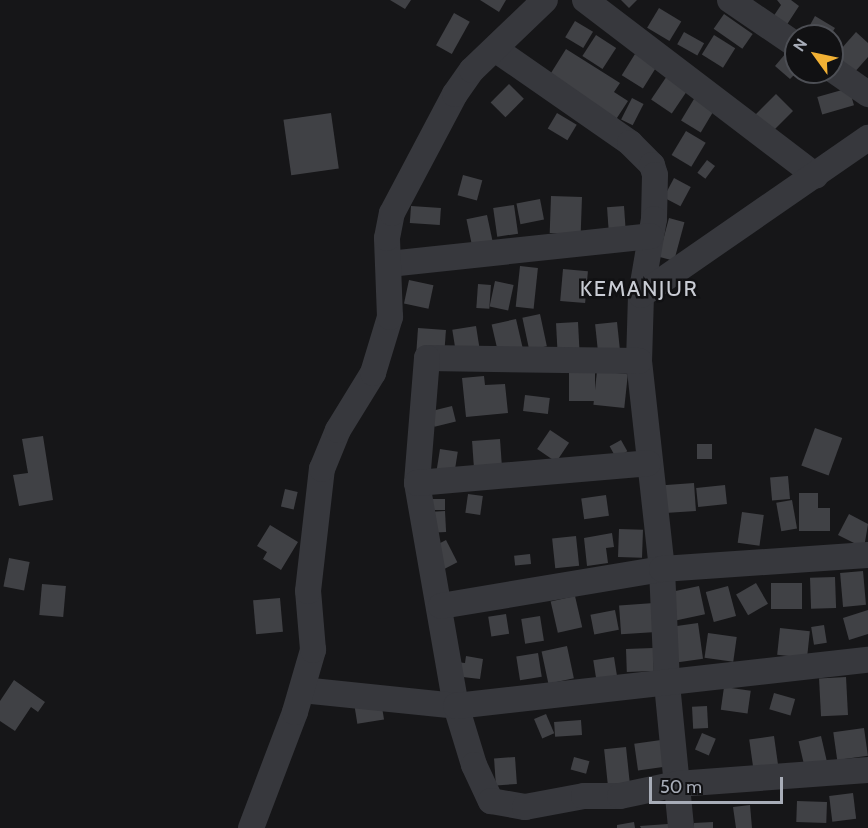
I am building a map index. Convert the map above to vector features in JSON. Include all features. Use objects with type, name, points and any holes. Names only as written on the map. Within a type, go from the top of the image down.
[{"type":"street","points":[[251,828],[302,690],[313,650],[308,591],[322,468],[382,350],[390,317],[387,238],[392,213],[429,138],[472,70],[545,0]]},
{"type":"street","points":[[585,0],[816,176]]},
{"type":"street","points":[[730,0],[784,37]]},
{"type":"street","points":[[495,49],[644,154],[655,175],[651,236],[641,295],[639,361],[648,463],[662,569],[667,684],[681,828]]},
{"type":"street","points":[[844,77],[868,94]]},
{"type":"street","points":[[641,295],[868,138]]},
{"type":"street","points":[[389,264],[651,236]]},
{"type":"street","points":[[639,361],[427,358],[417,483],[441,606],[456,706],[474,765],[491,801],[525,807],[584,796],[620,796],[677,784],[868,770]]},
{"type":"street","points":[[417,483],[648,463]]},
{"type":"street","points":[[441,606],[662,569],[868,555]]},
{"type":"street","points":[[302,690],[456,706],[868,660]]},
{"type":"building","points":[[390,0],[411,0],[405,9]]},
{"type":"building","points":[[480,0],[506,0],[499,12]]},
{"type":"building","points":[[621,0],[637,0],[629,8]]},
{"type":"building","points":[[777,0],[791,0],[799,6],[787,24],[784,25],[773,17],[781,5]]},
{"type":"building","points":[[659,8],[681,21],[669,41],[647,28]]},
{"type":"building","points":[[454,13],[470,22],[452,54],[436,45]]},
{"type":"building","points":[[724,14],[753,34],[742,49],[714,29]]},
{"type":"building","points":[[815,16],[828,24],[811,24]]},
{"type":"building","points":[[575,21],[593,32],[583,48],[565,37]]},
{"type":"building","points":[[684,32],[704,43],[697,55],[677,44]]},
{"type":"building","points":[[856,32],[868,43],[868,57],[853,74],[844,66],[844,46]]},
{"type":"building","points":[[596,35],[616,48],[603,69],[582,56]]},
{"type":"building","points":[[714,35],[735,48],[723,68],[702,55]]},
{"type":"building","points":[[566,49],[620,83],[614,92],[628,101],[613,124],[551,73]]},
{"type":"building","points":[[635,54],[656,67],[643,88],[622,75]]},
{"type":"building","points":[[784,55],[784,74],[775,66]]},
{"type":"building","points":[[669,73],[690,87],[672,114],[651,100]]},
{"type":"building","points":[[509,84],[524,99],[505,117],[491,102]]},
{"type":"building","points":[[849,88],[854,105],[822,114],[817,97]]},
{"type":"building","points":[[697,94],[717,106],[701,132],[681,121]]},
{"type":"building","points":[[776,94],[793,111],[771,133],[754,116]]},
{"type":"building","points":[[632,98],[644,104],[633,125],[621,119]]},
{"type":"building","points":[[331,113],[339,168],[291,175],[283,120]]},
{"type":"building","points":[[557,113],[577,125],[567,140],[548,128]]},
{"type":"building","points":[[686,131],[706,143],[691,167],[672,155]]},
{"type":"building","points":[[707,160],[715,166],[705,179],[697,173]]},
{"type":"building","points":[[463,175],[482,180],[477,200],[458,195]]},
{"type":"building","points":[[674,178],[691,187],[680,206],[664,197]]},
{"type":"building","points":[[551,196],[582,197],[581,234],[550,233]]},
{"type":"building","points":[[540,199],[544,220],[520,224],[516,204]]},
{"type":"building","points":[[514,205],[518,234],[497,237],[493,208]]},
{"type":"building","points":[[411,206],[441,208],[440,225],[410,223]]},
{"type":"building","points":[[624,206],[626,234],[609,235],[607,207]]},
{"type":"building","points":[[487,215],[493,243],[472,248],[466,219]]},
{"type":"building","points":[[669,218],[684,222],[674,261],[659,257]]},
{"type":"building","points":[[520,266],[538,268],[534,309],[516,307]]},
{"type":"building","points":[[563,269],[588,271],[585,303],[560,301]]},
{"type":"building","points":[[409,280],[433,285],[428,309],[404,303]]},
{"type":"building","points":[[495,281],[514,285],[508,310],[490,306]]},
{"type":"building","points":[[478,284],[491,285],[489,309],[476,308]]},
{"type":"building","points":[[540,314],[547,346],[529,350],[522,318]]},
{"type":"building","points":[[516,319],[524,354],[500,360],[492,325]]},
{"type":"building","points":[[578,322],[580,355],[558,356],[556,323]]},
{"type":"building","points":[[617,322],[620,351],[598,353],[595,324]]},
{"type":"building","points":[[476,326],[482,362],[458,365],[452,330]]},
{"type":"building","points":[[418,328],[446,330],[444,362],[416,360]]},
{"type":"building","points":[[597,371],[628,374],[624,408],[593,405]]},
{"type":"building","points":[[569,372],[595,372],[595,401],[569,401]]},
{"type":"building","points":[[484,376],[485,385],[505,384],[508,413],[466,417],[462,378]]},
{"type":"building","points":[[525,395],[550,398],[548,414],[523,411]]},
{"type":"building","points":[[452,406],[456,422],[435,427],[431,411]]},
{"type":"building","points":[[815,428],[842,438],[829,476],[801,466]]},
{"type":"building","points":[[550,430],[569,443],[556,462],[537,449]]},
{"type":"building","points":[[43,436],[53,500],[19,506],[13,475],[28,473],[22,439]]},
{"type":"building","points":[[500,439],[502,467],[474,469],[472,441]]},
{"type":"building","points":[[621,440],[627,451],[616,458],[610,446]]},
{"type":"building","points":[[697,444],[712,444],[712,459],[697,459]]},
{"type":"building","points":[[440,449],[458,452],[454,475],[436,472]]},
{"type":"building","points":[[788,476],[790,499],[772,500],[770,478]]},
{"type":"building","points":[[694,483],[696,511],[665,513],[663,485]]},
{"type":"building","points":[[725,485],[727,504],[698,507],[696,488]]},
{"type":"building","points":[[285,489],[298,492],[294,509],[281,507]]},
{"type":"building","points":[[799,493],[818,493],[818,508],[830,508],[830,531],[799,531]]},
{"type":"building","points":[[468,494],[483,496],[480,515],[465,513]]},
{"type":"building","points":[[606,495],[609,516],[584,519],[581,498]]},
{"type":"building","points":[[429,499],[445,499],[445,510],[429,510]]},
{"type":"building","points":[[792,500],[797,529],[781,531],[776,503]]},
{"type":"building","points":[[445,511],[446,532],[429,533],[428,512]]},
{"type":"building","points":[[742,512],[764,515],[759,546],[738,543]]},
{"type":"building","points":[[849,514],[868,524],[864,548],[838,535]]},
{"type":"building","points":[[270,525],[298,542],[281,570],[263,559],[267,552],[257,546]]},
{"type":"building","points":[[619,529],[643,530],[642,558],[618,557]]},
{"type":"building","points":[[612,533],[614,547],[606,548],[608,563],[587,566],[584,538]]},
{"type":"building","points":[[576,536],[579,566],[555,568],[552,539]]},
{"type":"building","points":[[446,540],[457,562],[440,571],[429,549]]},
{"type":"building","points":[[530,554],[531,564],[515,566],[514,556]]},
{"type":"building","points":[[9,558],[30,562],[24,590],[3,586]]},
{"type":"building","points":[[863,571],[866,605],[843,607],[840,573]]},
{"type":"building","points":[[835,577],[836,608],[811,609],[810,578]]},
{"type":"building","points":[[756,583],[768,604],[748,615],[736,594]]},
{"type":"building","points":[[771,583],[802,583],[802,609],[771,609]]},
{"type":"building","points":[[42,584],[66,586],[63,617],[39,615]]},
{"type":"building","points":[[699,586],[705,614],[676,621],[670,592]]},
{"type":"building","points":[[728,586],[736,616],[714,622],[706,592]]},
{"type":"building","points":[[575,596],[582,627],[558,633],[551,602]]},
{"type":"building","points":[[280,598],[283,632],[256,634],[253,600]]},
{"type":"building","points":[[654,603],[656,632],[621,634],[619,605]]},
{"type":"building","points":[[615,610],[619,630],[594,634],[590,615]]},
{"type":"building","points":[[868,610],[868,634],[849,640],[843,618]]},
{"type":"building","points":[[506,614],[509,634],[491,637],[488,617]]},
{"type":"building","points":[[540,616],[544,641],[525,644],[521,619]]},
{"type":"building","points":[[698,623],[703,659],[678,662],[673,626]]},
{"type":"building","points":[[824,625],[827,643],[814,645],[811,627]]},
{"type":"building","points":[[780,628],[810,631],[807,658],[777,655]]},
{"type":"building","points":[[708,633],[737,637],[733,662],[705,658]]},
{"type":"building","points":[[567,646],[574,678],[548,684],[542,651]]},
{"type":"building","points":[[653,648],[654,671],[627,672],[626,649]]},
{"type":"building","points":[[538,653],[542,677],[520,680],[516,656]]},
{"type":"building","points":[[466,656],[483,659],[480,679],[454,676],[456,662],[465,663]]},
{"type":"building","points":[[614,657],[617,677],[596,680],[593,660]]},
{"type":"building","points":[[846,677],[848,715],[821,716],[819,678]]},
{"type":"building","points":[[14,680],[45,702],[38,712],[31,707],[15,731],[0,721],[0,701]]},
{"type":"building","points":[[724,687],[751,691],[748,714],[721,710]]},
{"type":"building","points":[[379,688],[384,720],[357,724],[352,692]]},
{"type":"building","points":[[774,693],[795,699],[790,715],[769,709]]},
{"type":"building","points":[[707,706],[708,728],[693,729],[692,707]]},
{"type":"building","points":[[546,714],[554,733],[542,738],[534,719]]},
{"type":"building","points":[[581,720],[582,735],[555,737],[554,722]]},
{"type":"building","points":[[864,728],[868,756],[837,760],[833,732]]},
{"type":"building","points":[[702,733],[716,739],[709,755],[695,750]]},
{"type":"building","points":[[774,736],[778,765],[753,768],[749,739]]},
{"type":"building","points":[[821,736],[827,763],[805,768],[799,741]]},
{"type":"building","points":[[661,740],[665,767],[638,770],[634,744]]},
{"type":"building","points":[[626,747],[630,788],[608,790],[604,749]]},
{"type":"building","points":[[515,757],[517,784],[496,785],[494,758]]},
{"type":"building","points":[[574,757],[589,761],[586,774],[571,770]]},
{"type":"building","points":[[853,793],[856,819],[832,822],[829,796]]},
{"type":"building","points":[[797,801],[827,802],[826,823],[796,822]]},
{"type":"building","points":[[750,805],[752,828],[736,828],[733,807]]},
{"type":"building","points":[[634,822],[635,828],[617,828],[617,825]]},
{"type":"building","points":[[713,822],[713,828],[694,828],[694,823]]},
{"type":"building","points":[[668,824],[668,828],[641,828],[640,826]]},
{"type":"district","name":"KEMANJUR","points":[[639,289]]}]
